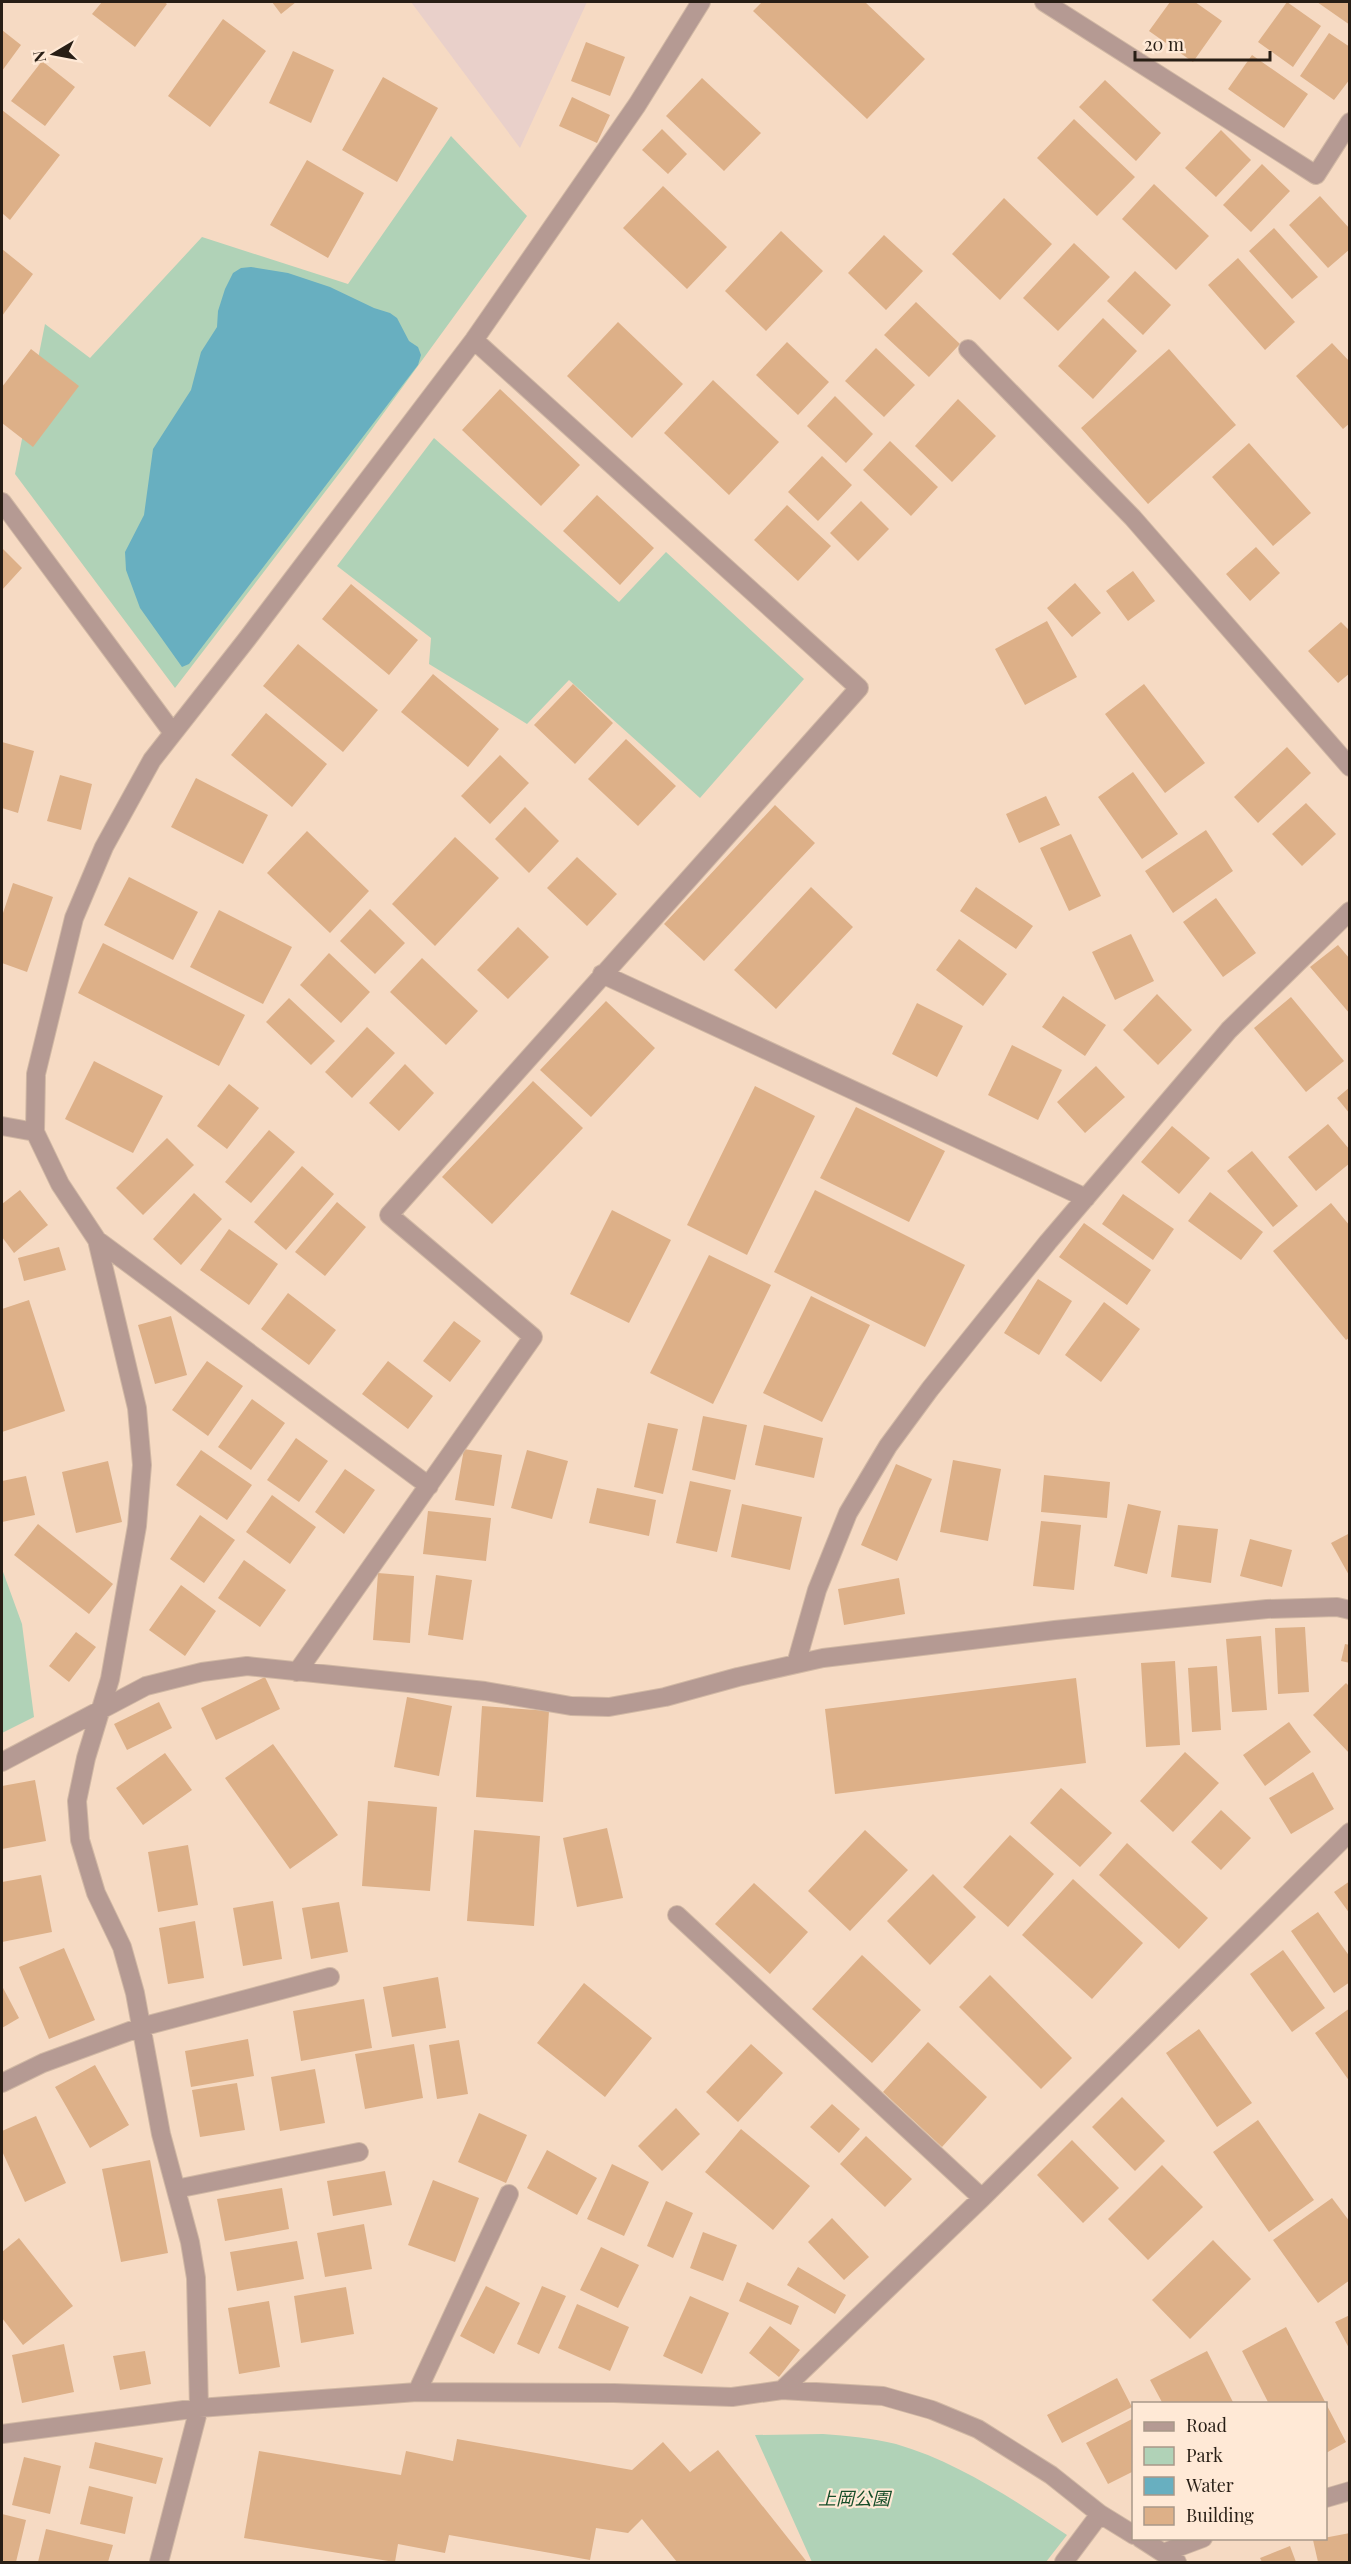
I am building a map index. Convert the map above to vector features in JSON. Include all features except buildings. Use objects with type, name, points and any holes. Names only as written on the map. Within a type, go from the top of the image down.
[{"type":"street","points":[[429,1486],[97,1240],[60,1184],[35,1132],[36,1074],[74,918],[104,847],[152,760],[474,340],[637,105],[701,2]]},
{"type":"street","points":[[1044,2],[1316,175],[1350,122]]},
{"type":"street","points":[[297,1672],[533,1337],[389,1215],[859,688],[474,340]]},
{"type":"street","points":[[968,349],[1132,518],[1350,767]]},
{"type":"street","points":[[2,502],[173,733]]},
{"type":"street","points":[[796,1664],[817,1590],[848,1513],[888,1446],[930,1389],[1086,1198],[1229,1030],[1350,911]]},
{"type":"street","points":[[602,974],[1086,1198]]},
{"type":"street","points":[[2,1126],[35,1132]]},
{"type":"street","points":[[97,1240],[137,1408],[142,1465],[137,1526],[110,1679],[99,1712],[77,1802],[80,1840],[96,1893],[122,1947],[135,1993],[161,2134],[190,2242],[196,2278],[199,2408],[159,2562]]},
{"type":"street","points":[[2,1762],[146,1686],[202,1672],[247,1666],[484,1691],[571,1706],[609,1707],[665,1697],[823,1658],[1267,1609],[1337,1607],[1350,1610]]},
{"type":"street","points":[[782,2390],[982,2198],[1350,1832]]},
{"type":"street","points":[[677,1915],[982,2198]]},
{"type":"street","points":[[2,2083],[43,2063],[141,2027],[330,1977]]},
{"type":"street","points":[[176,2189],[359,2152]]},
{"type":"street","points":[[417,2392],[509,2194]]},
{"type":"street","points":[[2,2434],[199,2408],[417,2392],[614,2392],[732,2397],[782,2390],[883,2396],[941,2414],[978,2429],[1051,2475],[1100,2514],[1132,2534]]},
{"type":"street","points":[[1327,2498],[1350,2491]]},
{"type":"street","points":[[1064,2562],[1100,2514]]},
{"type":"street","points":[[1143,2540],[1170,2558],[1200,2540]]},
{"type":"shaded area","points":[[411,2],[587,2],[520,148]]},
{"type":"green space","points":[[451,136],[527,216],[351,458],[175,688],[15,474],[45,324],[90,358],[202,237],[348,284]]},
{"type":"green space","points":[[434,438],[619,602],[666,552],[804,679],[700,798],[569,680],[527,724],[429,664],[431,638],[337,566]]},
{"type":"green space","points":[[2,1569],[22,1624],[34,1717],[2,1733]]},
{"type":"green space","name":"上岡公園","points":[[823,2434],[896,2444],[941,2461],[985,2483],[1067,2535],[1046,2562],[812,2562],[755,2435]]},
{"type":"water","points":[[251,267],[288,273],[330,287],[390,313],[397,318],[409,341],[418,347],[421,355],[418,365],[189,664],[182,667],[140,608],[126,570],[125,552],[144,515],[153,449],[191,390],[201,352],[217,327],[218,311],[233,273],[241,268]]}]
